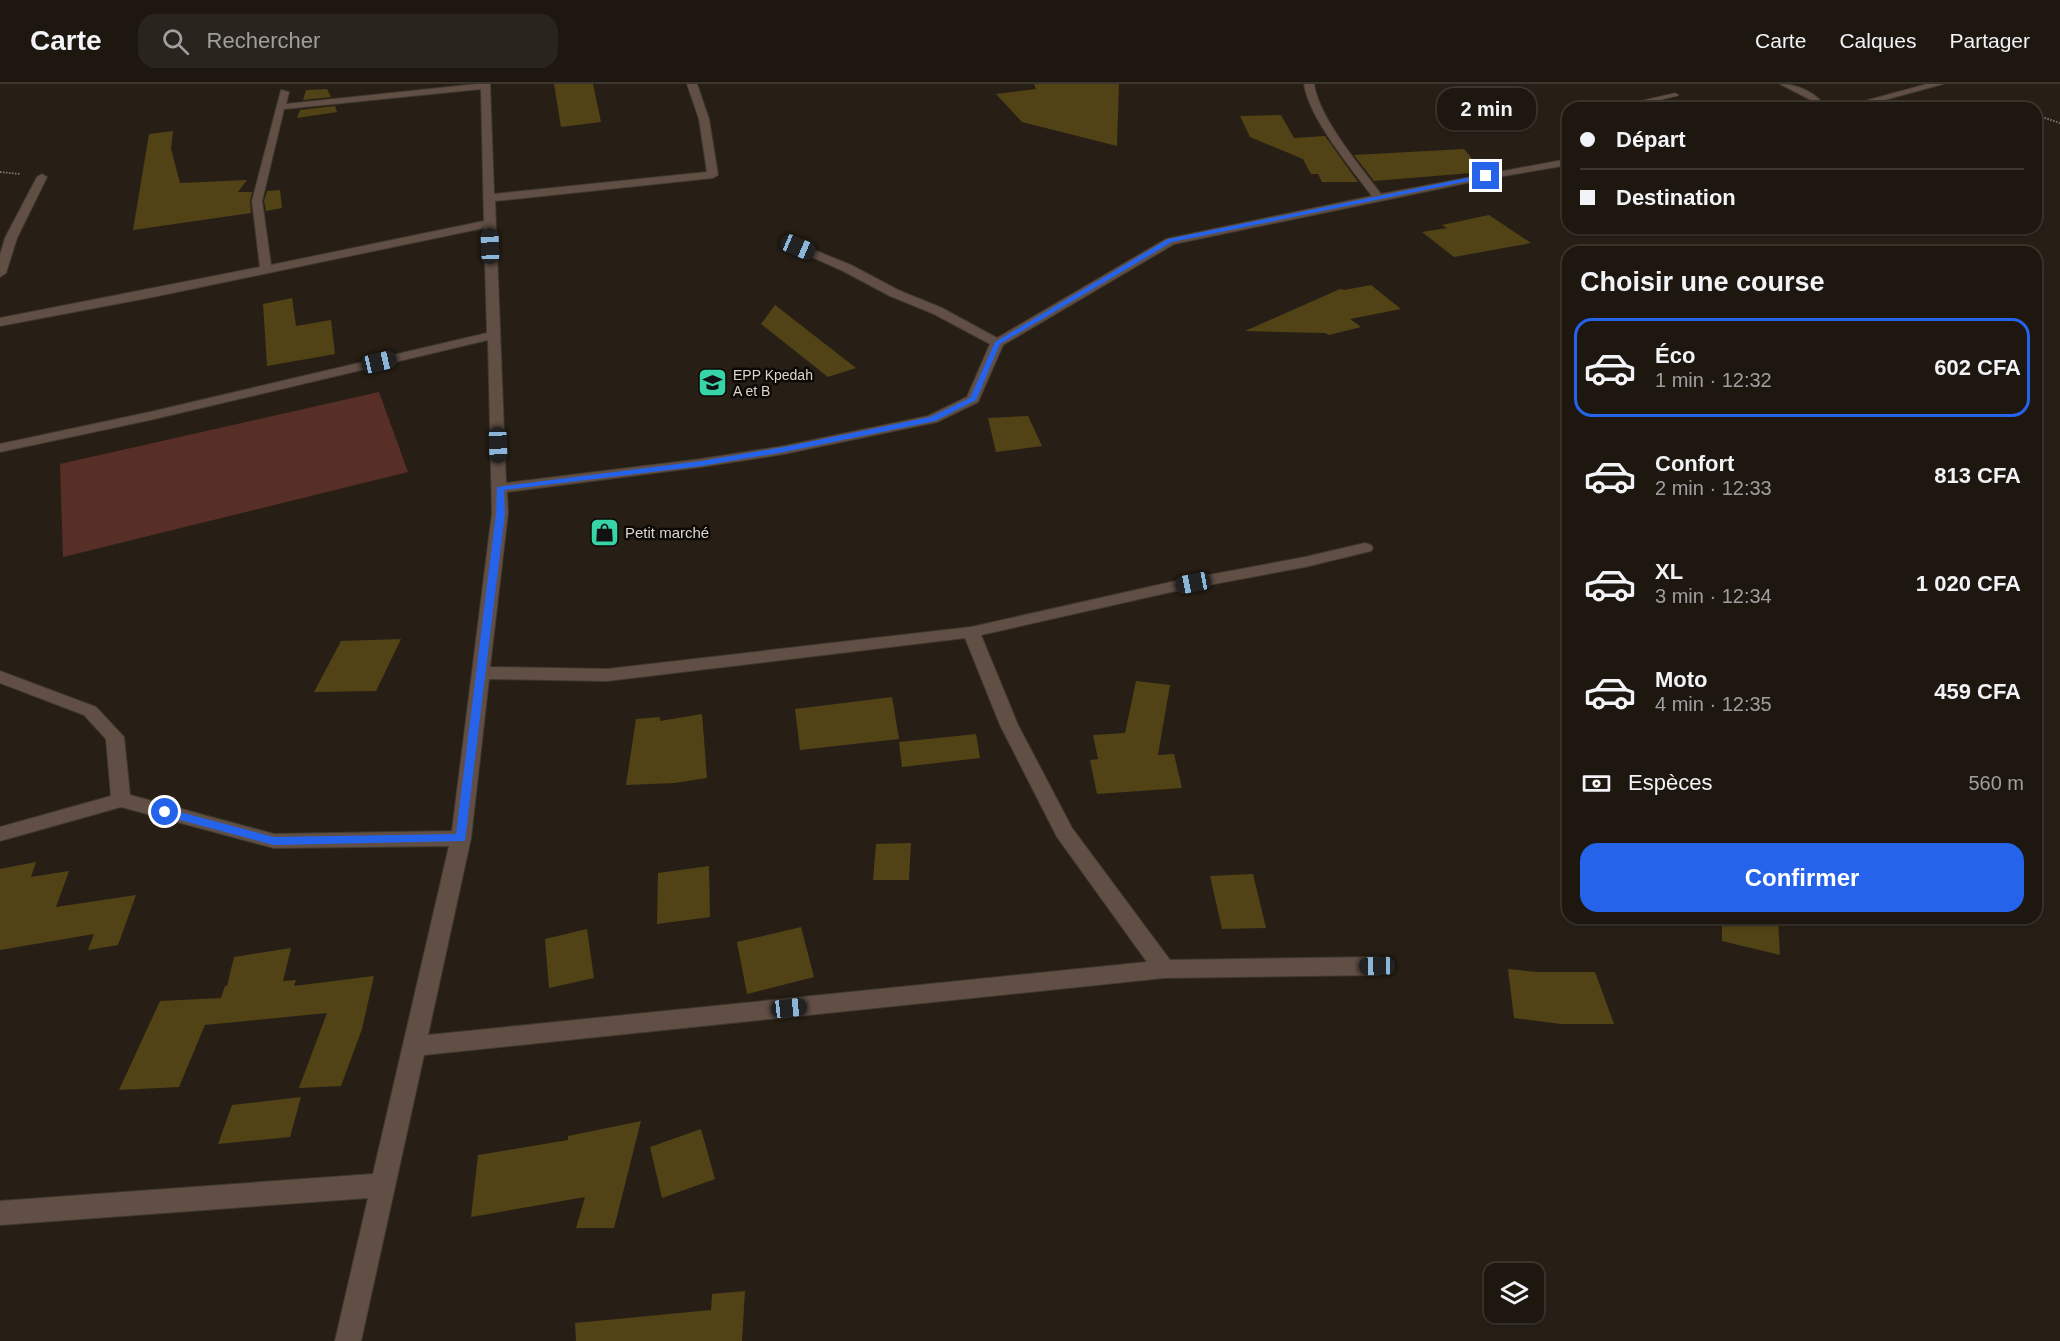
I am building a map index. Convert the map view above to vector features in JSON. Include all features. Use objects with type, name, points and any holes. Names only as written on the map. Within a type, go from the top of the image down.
[{"type":"street","points":[[490,198],[713,175],[704,119],[692,84]]},
{"type":"street","points":[[1309,84],[1311,98],[1343,150],[1379,199]]},
{"type":"street","points":[[1785,84],[1814,98],[1817,102]]},
{"type":"street","points":[[1868,102],[1938,84]]},
{"type":"street","points":[[280,107],[485,85],[500,513],[461,838],[348,1341]]},
{"type":"street","points":[[266,270],[257,201],[284,92]]},
{"type":"street","points":[[500,488],[712,462],[784,450],[932,419],[973,399],[997,343],[1170,241],[1486,176],[1562,163]]},
{"type":"street","points":[[0,273],[11,237],[42,177]]},
{"type":"street","points":[[0,322],[153,294],[490,223]]},
{"type":"street","points":[[798,247],[847,268],[894,293],[938,311],[997,343]]},
{"type":"street","points":[[0,448],[150,416],[494,335]]},
{"type":"street","points":[[481,673],[607,675],[971,632],[1171,587],[1305,562],[1365,548]]},
{"type":"street","points":[[971,632],[1009,725],[1064,832],[1164,969]]},
{"type":"street","points":[[0,677],[90,711],[115,737],[121,800]]},
{"type":"street","points":[[0,834],[121,800],[274,841],[461,838]]},
{"type":"street","points":[[415,1046],[1164,969],[1377,966]]},
{"type":"street","points":[[0,1213],[384,1185]]},
{"type":"lane","points":[[1651,102],[1676,95]]},
{"type":"path","points":[[2042,116],[2060,123]]},
{"type":"shaded area","points":[[379,392],[408,472],[63,557],[60,464]]},
{"type":"building","points":[[554,84],[593,84],[601,122],[561,127]]},
{"type":"building","points":[[1034,84],[1119,84],[1117,146],[1022,122],[996,94],[1036,89]]},
{"type":"building","points":[[327,89],[331,97],[303,100],[306,90]]},
{"type":"building","points":[[335,106],[337,112],[297,118],[300,110]]},
{"type":"building","points":[[1281,115],[1294,138],[1325,136],[1358,182],[1322,182],[1318,174],[1311,174],[1303,159],[1250,137],[1240,116]]},
{"type":"building","points":[[173,131],[171,149],[180,183],[247,180],[238,192],[252,192],[251,213],[133,230],[149,134]]},
{"type":"building","points":[[1464,149],[1483,172],[1374,181],[1354,155]]},
{"type":"building","points":[[280,190],[282,208],[266,211],[264,201],[267,191]]},
{"type":"building","points":[[1489,215],[1531,243],[1454,257],[1422,232],[1447,228],[1442,225]]},
{"type":"building","points":[[1371,285],[1401,309],[1350,319],[1361,327],[1329,335],[1325,333],[1245,331],[1340,289]]},
{"type":"building","points":[[292,298],[296,326],[331,320],[335,354],[267,366],[263,304]]},
{"type":"building","points":[[775,305],[856,368],[828,377],[761,324]]},
{"type":"building","points":[[1028,416],[1042,446],[996,452],[988,418]]},
{"type":"building","points":[[401,639],[376,691],[314,692],[341,641]]},
{"type":"building","points":[[1136,681],[1170,685],[1158,755],[1174,754],[1182,788],[1097,794],[1090,760],[1098,759],[1093,735],[1125,733]]},
{"type":"building","points":[[892,697],[899,739],[800,750],[795,709]]},
{"type":"building","points":[[702,714],[707,778],[674,783],[626,785],[636,719],[660,717],[660,721]]},
{"type":"building","points":[[976,734],[980,758],[902,767],[899,742]]},
{"type":"building","points":[[911,843],[909,880],[873,880],[876,844]]},
{"type":"building","points":[[36,862],[31,877],[69,871],[56,907],[136,895],[118,945],[88,950],[94,934],[0,950],[0,869]]},
{"type":"building","points":[[709,866],[710,917],[657,924],[658,873]]},
{"type":"building","points":[[1253,874],[1266,928],[1222,929],[1210,876]]},
{"type":"building","points":[[1722,924],[1778,924],[1780,955],[1722,941]]},
{"type":"building","points":[[801,927],[814,977],[747,994],[737,942]]},
{"type":"building","points":[[587,929],[594,978],[549,988],[545,939]]},
{"type":"building","points":[[291,948],[283,981],[296,980],[294,986],[374,976],[362,1029],[341,1086],[299,1088],[327,1013],[205,1025],[179,1087],[119,1090],[160,1001],[221,998],[227,986],[234,957]]},
{"type":"building","points":[[1508,969],[1537,972],[1595,972],[1614,1024],[1561,1024],[1514,1018]]},
{"type":"building","points":[[301,1097],[290,1137],[218,1144],[232,1105]]},
{"type":"building","points":[[641,1121],[614,1228],[576,1228],[585,1197],[471,1217],[478,1155],[568,1140],[568,1136]]},
{"type":"building","points":[[701,1129],[715,1179],[662,1198],[650,1147]]},
{"type":"building","points":[[745,1291],[742,1341],[576,1341],[575,1323],[711,1310],[712,1294]]},
{"type":"place","name":"EPP Kpedah A et B","points":[[712,383]]},
{"type":"place","name":"Petit marché","points":[[604,533]]},
{"type":"route","points":[[165,812],[274,841],[461,838],[500,513],[500,488],[701,463],[784,450],[842,436],[932,419],[973,399],[986,364],[997,343],[1170,241],[1486,176]]}]
